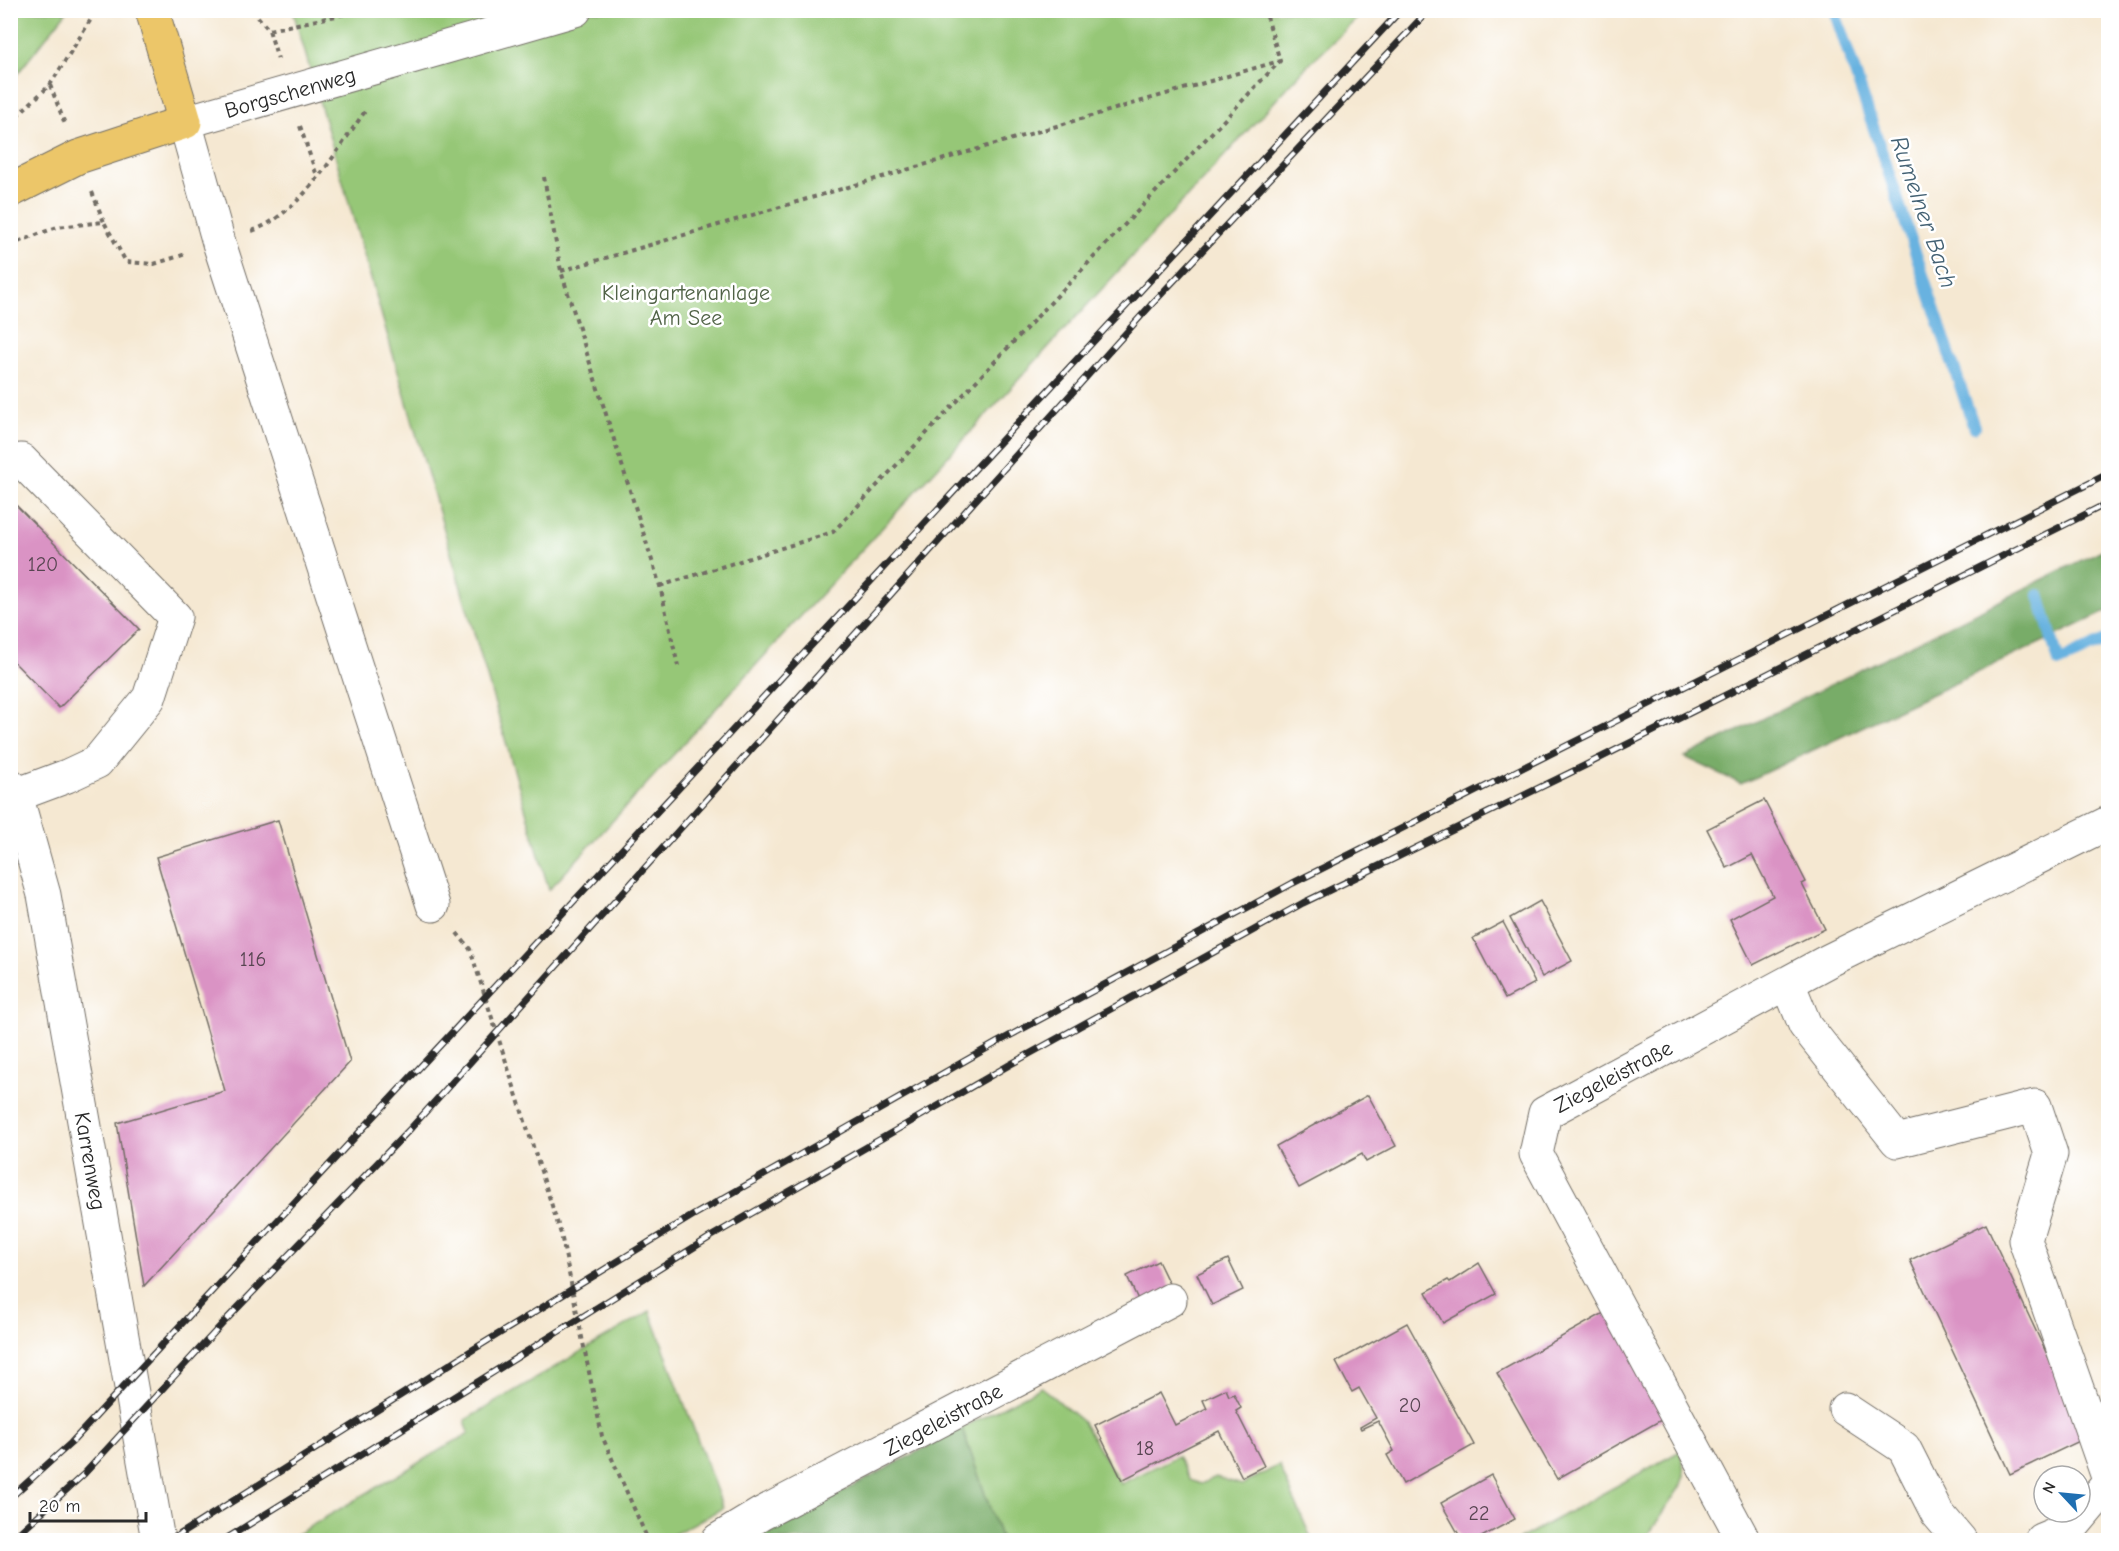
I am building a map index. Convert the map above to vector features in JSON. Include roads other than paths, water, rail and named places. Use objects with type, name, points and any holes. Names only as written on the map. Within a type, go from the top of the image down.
[{"type":"main road","points":[[152,10],[185,122]]},
{"type":"main road","name":"Borgschenweg","points":[[10,191],[78,157],[185,122]]},
{"type":"street","name":"Borgschenweg","points":[[185,122],[575,10]]},
{"type":"street","points":[[185,122],[219,243],[433,905]]},
{"type":"street","points":[[13,790],[67,776],[97,762],[149,699],[175,617],[21,460]]},
{"type":"street","name":"Karrenweg","points":[[13,790],[45,895],[158,1540]]},
{"type":"street","name":"Ziegeleistraße","points":[[1743,1539],[1536,1154],[1545,1113],[1839,956],[2109,823]]},
{"type":"street","points":[[1788,983],[1805,1025],[1898,1140],[2035,1106],[2051,1154],[2025,1240],[2109,1477]]},
{"type":"street","name":"Ziegeleistraße","points":[[718,1540],[761,1514],[1170,1300]]},
{"type":"street","points":[[1845,1409],[1904,1448],[1937,1513],[1960,1540]]},
{"type":"street","points":[[2041,1540],[2072,1527],[2109,1484]]},
{"type":"waterway","name":"Rumelner Bach","points":[[1834,10],[1974,427]]},
{"type":"waterway","name":"Rumelner Bach","points":[[2039,595],[2059,662],[2108,639]]},
{"type":"railway","points":[[10,1498],[71,1443],[1401,10]]},
{"type":"railway","points":[[11,1540],[84,1474],[225,1321],[411,1128],[1151,305],[1429,10]]},
{"type":"railway","points":[[171,1540],[474,1349],[692,1216],[998,1042],[1293,883],[2108,474]]},
{"type":"railway","points":[[224,1540],[712,1236],[1011,1064],[1303,903],[1584,766],[2108,503]]},
{"type":"park label","name":"Kleingartenanlage Am See","points":[[686,304]]}]
